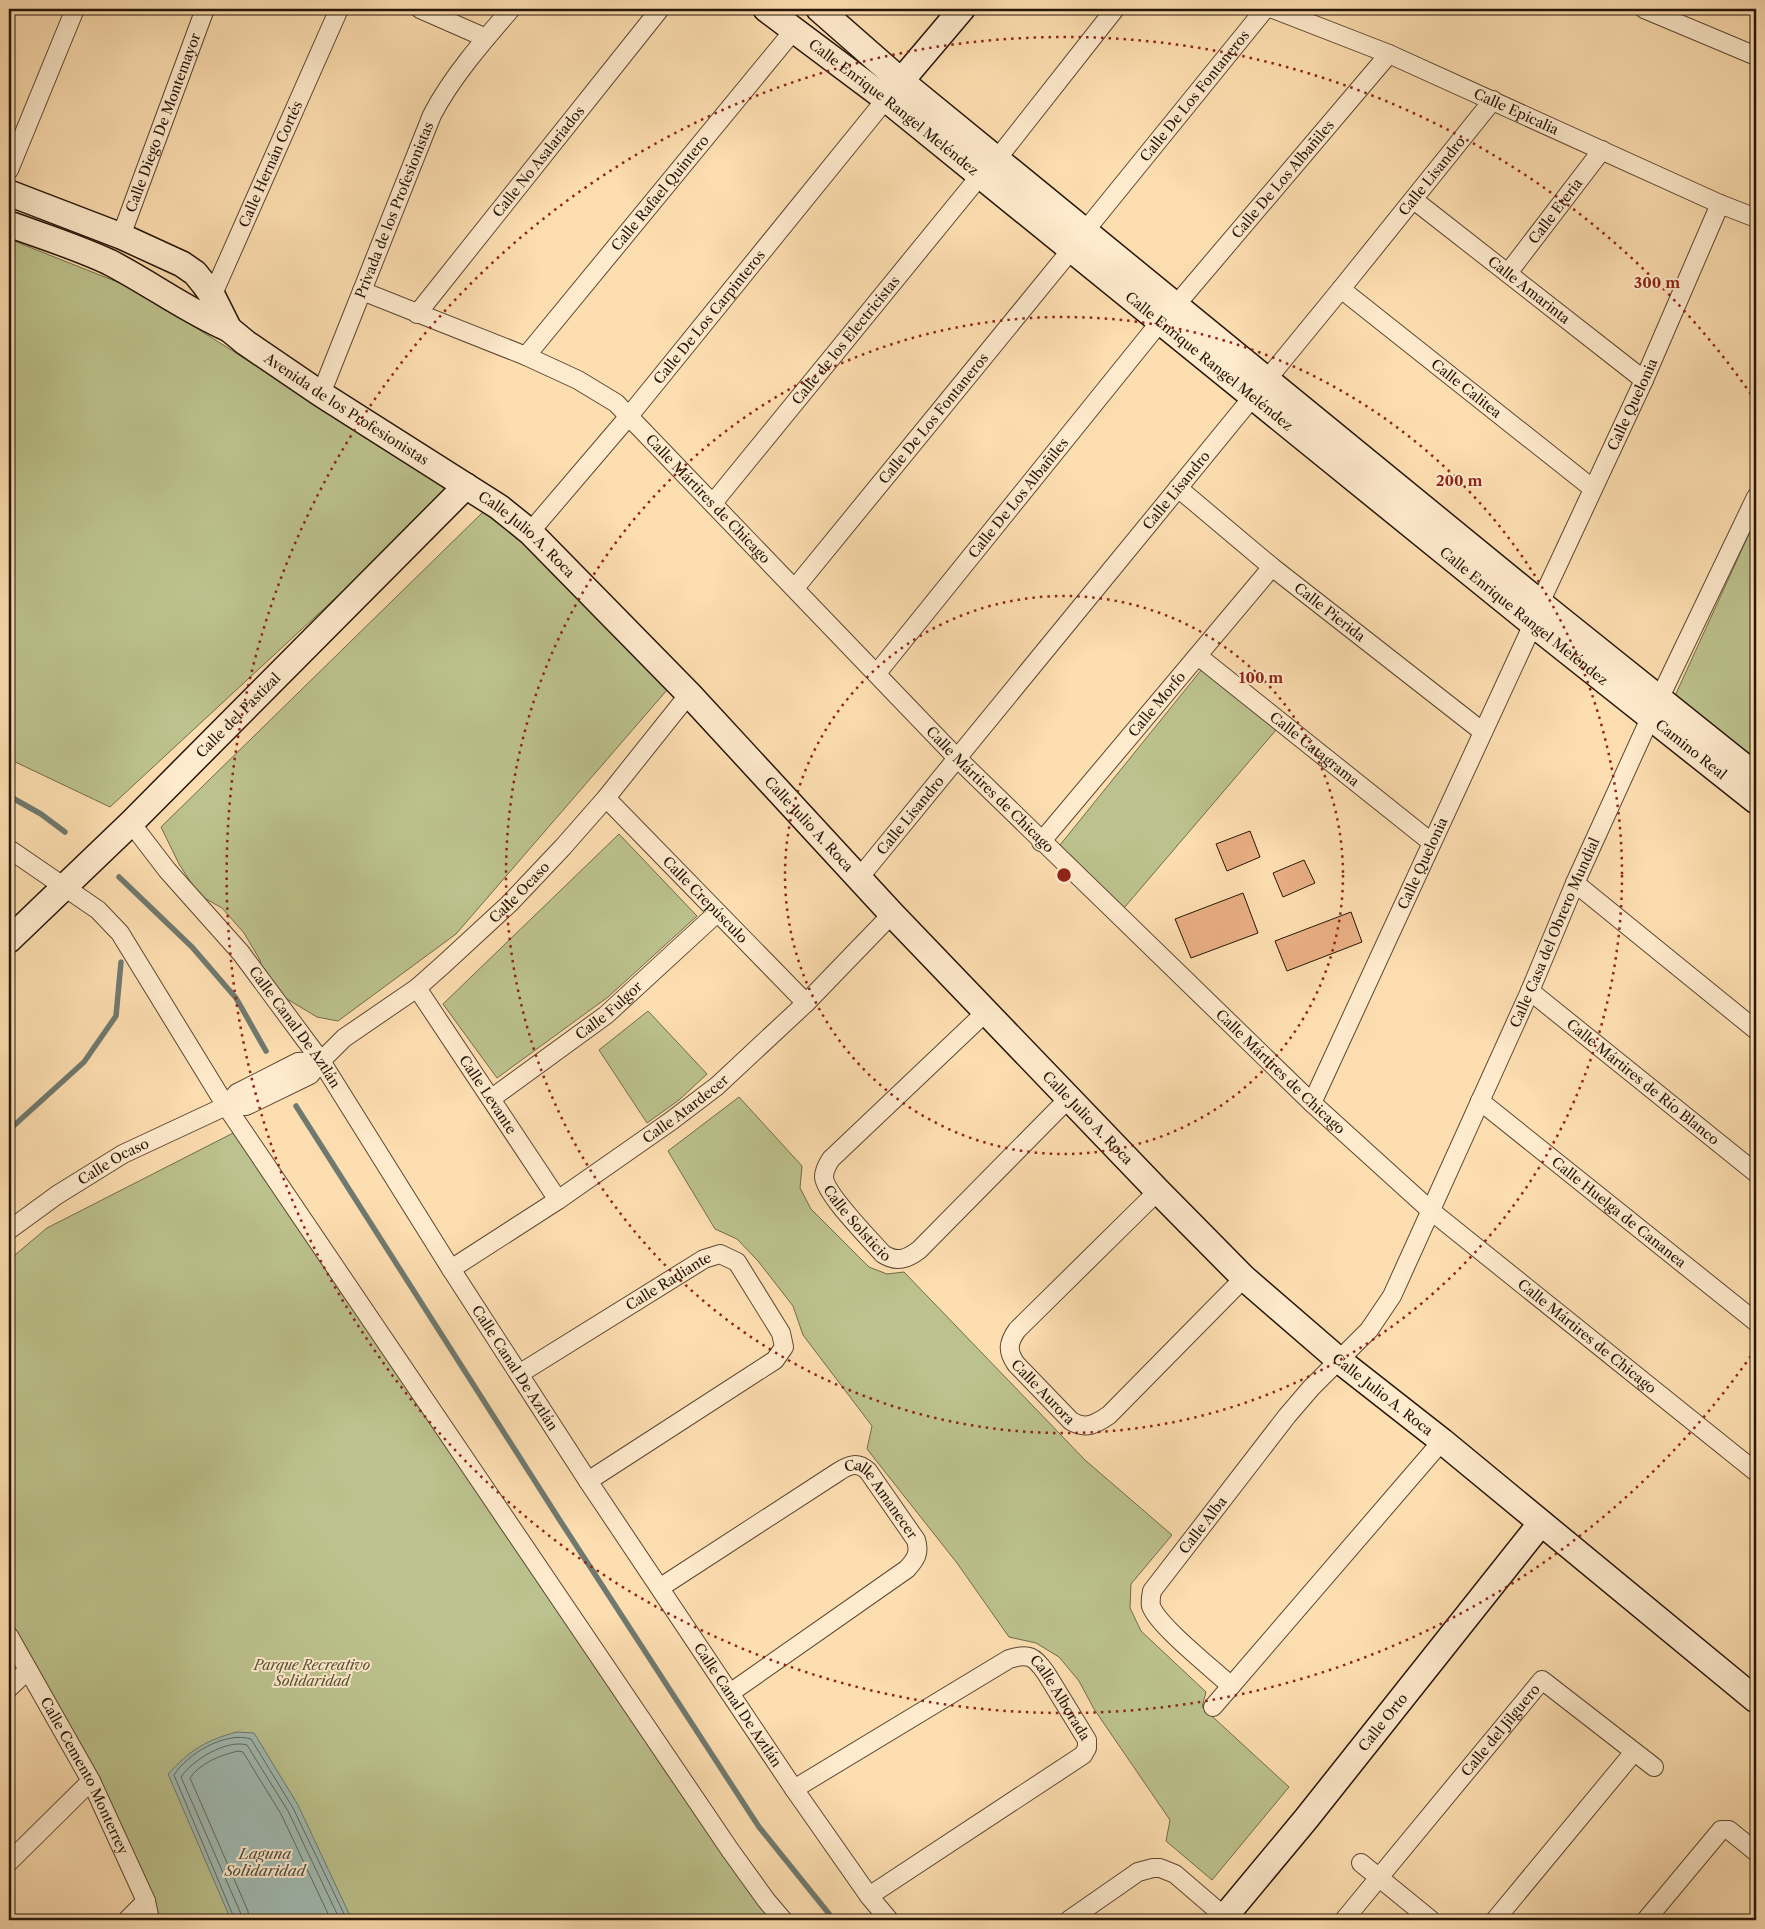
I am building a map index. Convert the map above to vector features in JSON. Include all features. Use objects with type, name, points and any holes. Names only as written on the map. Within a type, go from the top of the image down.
[{"type":"street","points":[[9,170],[75,9]]},
{"type":"street","name":"Calle Diego De Montemayor","points":[[121,236],[205,9]]},
{"type":"street","name":"Calle Hernán Cortés","points":[[207,307],[339,9]]},
{"type":"street","points":[[420,9],[486,38]]},
{"type":"street","name":"Privada de los Profesionistas","points":[[321,394],[432,114],[439,101],[486,38],[511,9]]},
{"type":"street","name":"Calle No Asalariados","points":[[417,314],[660,9]]},
{"type":"street","name":"Calle Enrique Rangel Meléndez","points":[[766,9],[794,30],[893,90],[997,159],[1078,240],[1655,708]]},
{"type":"street","name":"Calle Enrique Rangel Meléndez","points":[[820,9],[893,90],[979,176],[1078,240]]},
{"type":"street","points":[[893,90],[962,9]]},
{"type":"street","points":[[997,159],[1115,9]]},
{"type":"street","name":"Calle De Los Fontaneros","points":[[795,588],[1265,9]]},
{"type":"street","name":"Calle Epicalia","points":[[1273,9],[1389,54],[1720,204],[1756,218]]},
{"type":"street","points":[[1644,9],[1756,56]]},
{"type":"street","name":"Calle Rafael Quintero","points":[[526,356],[794,30]]},
{"type":"street","name":"Calle De Los Albañiles","points":[[876,673],[1168,314],[1389,54]]},
{"type":"street","name":"Calle De Los Carpinteros","points":[[530,532],[629,416],[893,90]]},
{"type":"street","name":"Calle Lisandro","points":[[859,878],[1414,200],[1493,100]]},
{"type":"street","name":"Calle Eteria","points":[[1508,273],[1602,150]]},
{"type":"street","name":"Calle de los Electricistas","points":[[713,503],[979,176]]},
{"type":"street","name":"Avenida de los Profesionistas","points":[[9,193],[121,236],[182,264],[195,273],[207,307]]},
{"type":"street","name":"Calle Amarinta","points":[[1414,200],[1644,380]]},
{"type":"street","name":"Calle Quelonia","points":[[1312,1103],[1483,732],[1592,488],[1644,380],[1720,204]]},
{"type":"street","name":"Avenida de los Profesionistas","points":[[9,224],[107,261],[160,290],[207,307],[229,329],[254,349],[466,486]]},
{"type":"street","name":"Calle Calitea","points":[[1341,289],[1592,488]]},
{"type":"street","name":"Calle Mártires de Chicago","points":[[362,292],[526,356],[599,391],[616,403],[957,758],[1041,842],[1312,1103],[1430,1210],[1756,1472]]},
{"type":"street","name":"Calle Julio A. Roca","points":[[466,486],[499,507],[530,532],[689,694],[892,914],[1244,1278],[1340,1361],[1442,1440],[1756,1700]]},
{"type":"street","name":"Calle del Pastizal","points":[[9,940],[131,823],[466,486]]},
{"type":"street","name":"Calle Pierida","points":[[1178,488],[1272,567],[1483,732]]},
{"type":"street","name":"Calle Casa del Obrero Mundial","points":[[1340,1361],[1369,1330],[1392,1296],[1530,991],[1575,883],[1655,708],[1756,499]]},
{"type":"street","name":"Calle Morfo","points":[[1041,842],[1272,567]]},
{"type":"street","name":"Calle Catagrama","points":[[1198,656],[1431,842]]},
{"type":"street","name":"Calle Ocaso","points":[[9,1230],[81,1179],[123,1154],[226,1106],[237,1093],[298,1062],[321,1061],[344,1038],[417,988],[470,942],[509,904],[606,798],[689,694]]},
{"type":"street","name":"Camino Real","points":[[1655,708],[1756,776]]},
{"type":"street","name":"Camino Real","points":[[1655,708],[1756,801]]},
{"type":"street","name":"Calle Crepúsculo","points":[[606,798],[806,1003]]},
{"type":"street","name":"Calle Canal De Aztlán","points":[[131,823],[167,870],[241,953],[321,1061],[451,1269],[588,1481],[794,1789],[869,1896],[889,1920]]},
{"type":"street","points":[[9,849],[98,910],[120,933],[226,1106],[735,1857],[783,1920]]},
{"type":"street","points":[[1575,883],[1756,1030]]},
{"type":"street","name":"Calle Fulgor","points":[[492,1098],[606,1016],[717,913]]},
{"type":"street","name":"Calle Atardecer","points":[[451,1269],[558,1200],[671,1121],[717,1086],[806,1003],[892,914]]},
{"type":"street","name":"Calle Levante","points":[[417,988],[492,1098],[558,1200]]},
{"type":"street","name":"Calle Mártires de Río Blanco","points":[[1530,991],[1756,1173]]},
{"type":"street","name":"Calle Solsticio","points":[[987,1011],[830,1159],[826,1167],[824,1176],[830,1193],[883,1254],[898,1260],[910,1256],[919,1250],[1069,1098]]},
{"type":"street","name":"Calle Huelga de Cananea","points":[[1480,1101],[1756,1322]]},
{"type":"street","name":"Calle Aurora","points":[[1158,1191],[1011,1338],[1008,1348],[1016,1364],[1071,1421],[1077,1425],[1091,1426],[1109,1415],[1244,1278]]},
{"type":"street","name":"Calle Radiante","points":[[519,1374],[704,1259],[720,1254],[737,1262],[781,1333],[784,1347],[781,1354],[775,1360],[588,1481]]},
{"type":"street","name":"Calle Alba","points":[[1232,1686],[1162,1623],[1152,1607],[1150,1600],[1152,1590],[1287,1416],[1340,1361]]},
{"type":"street","points":[[1213,1707],[1442,1440]]},
{"type":"street","name":"Calle Amanecer","points":[[661,1588],[838,1472],[852,1465],[862,1466],[868,1471],[916,1540],[917,1556],[907,1569],[730,1693]]},
{"type":"street","name":"Calle Orto","points":[[1224,1919],[1312,1812],[1541,1523]]},
{"type":"street","name":"Calle Cemento Monterrey","points":[[9,1636],[92,1781],[146,1901],[150,1920]]},
{"type":"street","name":"Calle Alborada","points":[[794,1789],[1009,1659],[1021,1656],[1031,1657],[1039,1662],[1086,1740],[1087,1748],[1083,1755],[869,1896]]},
{"type":"street","points":[[9,1688],[28,1670]]},
{"type":"street","name":"Calle del Jilguero","points":[[1379,1878],[1542,1680],[1634,1752]]},
{"type":"street","points":[[1494,1920],[1634,1752],[1654,1767]]},
{"type":"street","points":[[9,1862],[92,1781]]},
{"type":"street","points":[[1646,1920],[1723,1829],[1729,1830],[1756,1852]]},
{"type":"street","points":[[1361,1862],[1431,1920]]},
{"type":"street","points":[[1069,1920],[1138,1872],[1153,1868],[1160,1868],[1175,1874],[1224,1919]]},
{"type":"street","points":[[1344,1920],[1379,1878]]},
{"type":"street","points":[[127,1920],[146,1901]]},
{"type":"green space","points":[[9,239],[135,289],[452,490],[110,807],[9,759]]},
{"type":"green space","points":[[483,512],[529,542],[667,690],[456,934],[338,1021],[317,1017],[287,999],[264,978],[260,960],[244,933],[222,908],[199,895],[179,864],[161,827]]},
{"type":"green space","points":[[1754,523],[1756,524],[1756,762],[1674,698]]},
{"type":"green space","points":[[1202,669],[1276,730],[1124,908],[1060,845]]},
{"type":"green space","points":[[619,834],[697,916],[608,997],[497,1078],[443,1004]]},
{"type":"green space","points":[[648,1011],[707,1074],[679,1100],[647,1123],[599,1050]]},
{"type":"green space","points":[[739,1097],[802,1166],[800,1188],[811,1209],[869,1267],[887,1274],[904,1272],[1085,1460],[1172,1535],[1131,1584],[1130,1608],[1141,1631],[1206,1692],[1202,1707],[1289,1787],[1212,1880],[1166,1841],[1170,1820],[1094,1709],[1079,1681],[1059,1657],[1036,1643],[1009,1637],[957,1563],[867,1449],[872,1426],[803,1335],[793,1306],[758,1261],[737,1239],[715,1229],[668,1151]]},
{"type":"green space","name":"Parque Recreativo Solidaridad","points":[[239,1130],[783,1920],[150,1920],[9,1636],[9,1260],[47,1228]]},
{"type":"water","name":"Laguna Solidaridad","points":[[237,1732],[254,1733],[298,1805],[352,1920],[231,1920],[168,1774],[199,1747]]},
{"type":"building","points":[[1250,831],[1260,857],[1227,871],[1216,844]]},
{"type":"building","points":[[1304,860],[1315,883],[1283,897],[1273,873]]},
{"type":"building","points":[[1243,893],[1258,933],[1191,958],[1175,919]]},
{"type":"building","points":[[1351,912],[1362,942],[1287,971],[1275,941]]},
{"type":"waterway","points":[[9,796],[41,814],[65,832]]},
{"type":"waterway","points":[[119,877],[192,947],[236,998],[266,1051]]},
{"type":"waterway","points":[[9,1130],[84,1062],[116,1016],[121,962]]},
{"type":"waterway","points":[[296,1106],[559,1519],[759,1827],[834,1920]]}]
